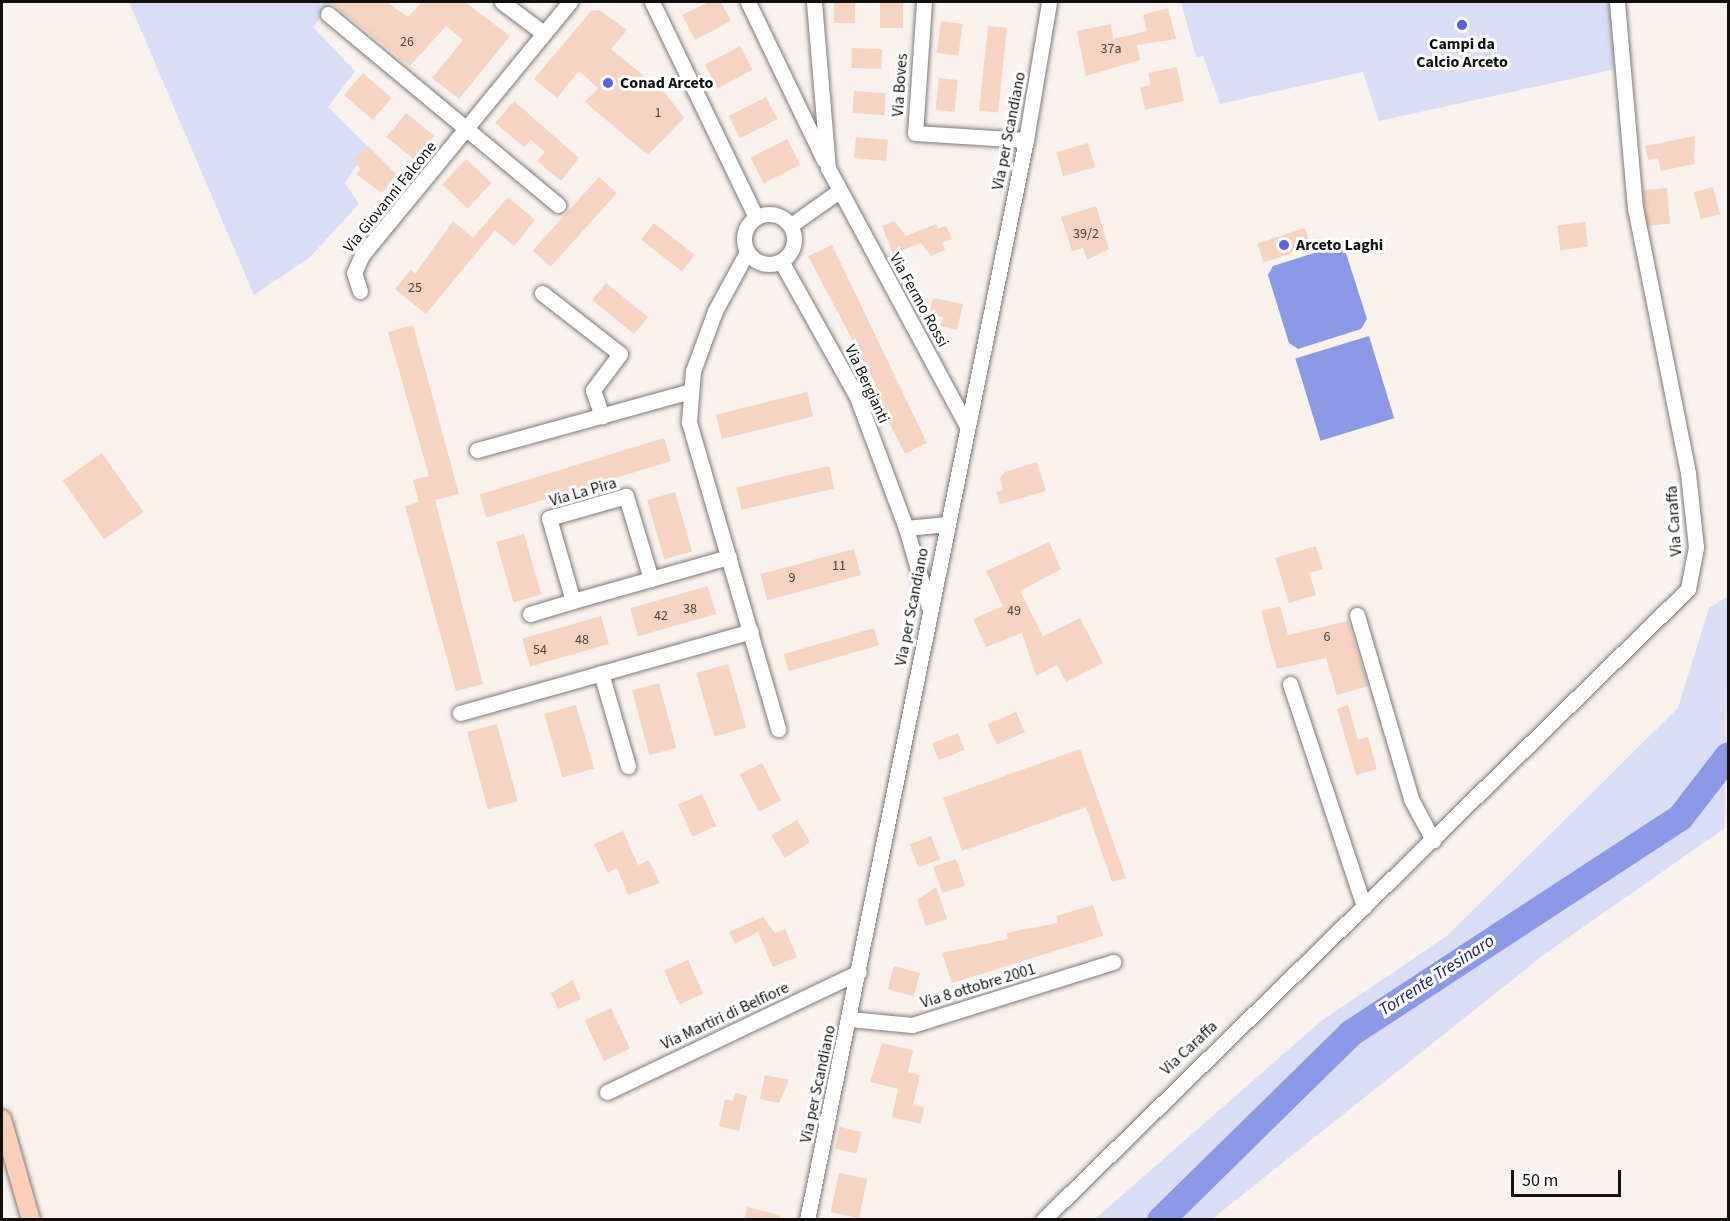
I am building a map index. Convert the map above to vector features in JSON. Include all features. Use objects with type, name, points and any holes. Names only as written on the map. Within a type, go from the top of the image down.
[{"type":"main road","points":[[2,1119],[31,1220]]},
{"type":"street","points":[[502,2],[542,32]]},
{"type":"street","name":"Via Giovanni Falcone","points":[[360,291],[354,273],[362,255],[466,130],[542,32],[570,2]]},
{"type":"street","points":[[652,2],[756,217]]},
{"type":"street","name":"Via Fermo Rossi","points":[[748,2],[839,191],[967,426]]},
{"type":"street","name":"Via Fermo Rossi","points":[[814,2],[828,168]]},
{"type":"street","name":"Via Boves","points":[[924,2],[915,133],[1026,140]]},
{"type":"street","name":"Via per Scandiano","points":[[807,1220],[850,1018],[947,524],[1026,140],[1049,2]]},
{"type":"street","name":"Via Caraffa","points":[[1043,1220],[1674,606],[1694,570],[1688,473],[1635,208],[1617,2]]},
{"type":"street","points":[[328,14],[558,205]]},
{"type":"street","points":[[791,225],[839,191]]},
{"type":"street","points":[[779,215],[791,225],[792,249],[781,261],[759,262],[747,252],[743,237],[756,217],[779,215]]},
{"type":"street","points":[[747,252],[715,311],[688,392],[689,422],[778,729]]},
{"type":"street","name":"Via Bergianti","points":[[781,261],[857,398],[906,528],[930,610]]},
{"type":"street","points":[[542,293],[620,354],[593,390],[602,416]]},
{"type":"street","points":[[477,450],[688,392]]},
{"type":"street","name":"Via La Pira","points":[[573,602],[549,518],[626,496],[651,579]]},
{"type":"street","points":[[906,528],[947,524]]},
{"type":"street","points":[[530,614],[729,557]]},
{"type":"street","points":[[1358,615],[1411,799],[1433,840]]},
{"type":"street","points":[[460,713],[751,631]]},
{"type":"street","points":[[601,673],[628,766]]},
{"type":"street","points":[[1290,684],[1364,907]]},
{"type":"street","name":"Via 8 ottobre 2001","points":[[850,1018],[912,1025],[1113,963]]},
{"type":"street","name":"Via Martiri di Belfiore","points":[[606,1092],[859,972]]},
{"type":"shaded area","points":[[129,2],[333,2],[313,27],[355,71],[328,107],[368,147],[345,183],[359,204],[309,258],[254,295]]},
{"type":"shaded area","points":[[1181,2],[1612,2],[1616,69],[1379,121],[1363,72],[1220,104],[1203,56],[1196,57]]},
{"type":"shaded area","points":[[1728,596],[1725,828],[1546,953],[1212,1219],[1095,1219],[1320,1022],[1448,935],[1678,708],[1709,608]]},
{"type":"water","points":[[1336,246],[1345,250],[1367,319],[1361,329],[1298,349],[1289,343],[1268,275],[1273,266]]},
{"type":"water","points":[[1369,336],[1394,418],[1321,441],[1295,359]]},
{"type":"building","points":[[330,2],[386,2],[408,17],[422,2],[465,2],[510,36],[459,99],[432,78],[463,40],[446,26],[410,66]]},
{"type":"building","points":[[709,2],[721,2],[731,21],[695,40],[682,15]]},
{"type":"building","points":[[834,2],[855,2],[855,23],[834,23]]},
{"type":"building","points":[[880,2],[903,2],[903,28],[880,28]]},
{"type":"building","points":[[1168,8],[1176,39],[1137,45],[1140,60],[1086,76],[1077,31],[1111,24],[1113,39],[1147,31],[1143,15]]},
{"type":"building","points":[[599,10],[627,30],[611,49],[666,94],[684,118],[648,155],[585,102],[598,88],[579,71],[557,98],[534,79],[591,11]]},
{"type":"building","points":[[941,21],[963,24],[958,56],[937,53]]},
{"type":"building","points":[[988,26],[1007,28],[998,113],[979,111]]},
{"type":"building","points":[[740,46],[753,70],[717,89],[705,65]]},
{"type":"building","points":[[852,48],[882,49],[881,69],[851,68]]},
{"type":"building","points":[[1177,67],[1184,101],[1145,110],[1140,87],[1151,85],[1148,73]]},
{"type":"building","points":[[363,73],[392,98],[373,120],[344,95]]},
{"type":"building","points":[[939,78],[958,80],[955,112],[936,110]]},
{"type":"building","points":[[854,91],[886,93],[884,115],[852,113]]},
{"type":"building","points":[[766,97],[777,119],[740,138],[729,116]]},
{"type":"building","points":[[514,101],[579,158],[561,181],[537,161],[545,152],[531,140],[524,147],[495,123]]},
{"type":"building","points":[[406,113],[434,136],[414,160],[386,137]]},
{"type":"building","points":[[1695,136],[1694,164],[1661,171],[1658,158],[1648,160],[1645,146]]},
{"type":"building","points":[[856,137],[888,140],[886,161],[854,158]]},
{"type":"building","points":[[787,139],[800,165],[764,183],[750,158]]},
{"type":"building","points":[[1088,143],[1095,167],[1063,176],[1056,152]]},
{"type":"building","points":[[368,146],[396,174],[382,193],[356,174],[361,169],[353,161]]},
{"type":"building","points":[[466,159],[492,183],[468,208],[442,185]]},
{"type":"building","points":[[599,177],[617,193],[551,267],[533,251]]},
{"type":"building","points":[[1713,187],[1720,214],[1701,219],[1694,192]]},
{"type":"building","points":[[1667,188],[1670,224],[1646,226],[1643,190]]},
{"type":"building","points":[[508,197],[535,220],[514,246],[495,230],[426,314],[395,289],[411,270],[415,274],[453,221],[473,238]]},
{"type":"building","points":[[1096,206],[1109,249],[1087,260],[1083,248],[1072,251],[1061,217]]},
{"type":"building","points":[[894,221],[906,236],[936,224],[938,229],[946,226],[952,239],[942,243],[945,250],[931,256],[921,243],[893,254],[882,226]]},
{"type":"building","points":[[1585,222],[1588,247],[1560,250],[1557,225]]},
{"type":"building","points":[[654,223],[695,255],[682,272],[641,240]]},
{"type":"building","name":"Arceto Laghi","points":[[1305,228],[1311,247],[1264,262],[1257,243]]},
{"type":"building","points":[[832,245],[927,443],[905,454],[875,395],[880,392],[808,256]]},
{"type":"building","points":[[606,283],[648,317],[634,334],[592,300]]},
{"type":"building","points":[[933,298],[963,304],[957,330],[941,326],[943,317],[929,315]]},
{"type":"building","points":[[413,325],[459,494],[435,500],[483,684],[456,691],[405,506],[419,502],[413,480],[429,476],[388,332]]},
{"type":"building","points":[[807,392],[813,416],[722,439],[716,415]]},
{"type":"building","points":[[664,438],[671,461],[486,517],[479,494]]},
{"type":"building","points":[[102,453],[143,512],[104,540],[63,481]]},
{"type":"building","points":[[1037,462],[1046,491],[1000,504],[996,492],[1003,490],[1000,478],[1005,472]]},
{"type":"building","points":[[829,466],[834,488],[742,510],[736,487]]},
{"type":"building","points":[[675,492],[692,552],[664,560],[647,500]]},
{"type":"building","points":[[524,534],[541,595],[513,603],[496,542]]},
{"type":"building","points":[[1049,542],[1061,569],[1020,591],[1043,636],[1080,618],[1103,663],[1066,682],[1057,665],[1036,676],[1022,633],[986,647],[973,619],[1003,606],[986,571]]},
{"type":"building","points":[[1316,546],[1323,569],[1309,573],[1316,595],[1289,603],[1275,558]]},
{"type":"building","points":[[854,549],[861,575],[767,600],[760,574]]},
{"type":"building","points":[[708,586],[716,614],[638,636],[630,608]]},
{"type":"building","points":[[1280,606],[1288,635],[1348,621],[1368,686],[1337,695],[1326,658],[1277,669],[1261,611]]},
{"type":"building","points":[[601,616],[609,644],[530,666],[522,639]]},
{"type":"building","points":[[874,628],[879,645],[789,671],[784,654]]},
{"type":"building","points":[[728,664],[746,727],[714,737],[696,673]]},
{"type":"building","points":[[659,683],[676,748],[649,755],[632,690]]},
{"type":"building","points":[[576,705],[594,768],[562,778],[544,714]]},
{"type":"building","points":[[1348,705],[1358,740],[1368,737],[1377,769],[1356,775],[1337,709]]},
{"type":"building","points":[[1016,712],[1025,732],[997,745],[988,725]]},
{"type":"building","points":[[497,724],[518,801],[488,809],[467,732]]},
{"type":"building","points":[[958,733],[965,750],[939,760],[932,743]]},
{"type":"building","points":[[1080,749],[1126,878],[1112,882],[1086,807],[962,851],[943,798]]},
{"type":"building","points":[[762,763],[781,800],[759,812],[740,774]]},
{"type":"building","points":[[702,794],[716,826],[692,837],[678,805]]},
{"type":"building","points":[[797,820],[810,842],[785,858],[771,835]]},
{"type":"building","points":[[623,831],[638,865],[649,860],[660,883],[628,895],[617,868],[608,873],[594,844]]},
{"type":"building","points":[[931,836],[940,859],[918,868],[910,844]]},
{"type":"building","points":[[956,859],[965,885],[942,893],[933,867]]},
{"type":"building","points":[[936,887],[947,919],[926,926],[917,900]]},
{"type":"building","points":[[1093,905],[1103,936],[952,983],[942,953],[1008,939],[1006,933],[1058,923],[1056,916]]},
{"type":"building","points":[[763,917],[775,933],[785,929],[797,957],[773,967],[758,932],[735,944],[729,932]]},
{"type":"building","points":[[688,960],[703,994],[679,1004],[664,971]]},
{"type":"building","points":[[894,966],[920,973],[914,996],[888,989]]},
{"type":"building","points":[[573,980],[581,999],[558,1009],[551,993]]},
{"type":"building","points":[[611,1008],[630,1049],[604,1061],[585,1020]]},
{"type":"building","points":[[882,1043],[913,1050],[908,1072],[920,1075],[913,1105],[924,1107],[921,1124],[892,1117],[898,1089],[870,1082]]},
{"type":"building","points":[[765,1075],[789,1080],[779,1103],[760,1099]]},
{"type":"building","points":[[735,1093],[747,1096],[739,1131],[719,1126],[725,1099],[733,1101]]},
{"type":"building","points":[[840,1127],[861,1132],[856,1153],[835,1148]]},
{"type":"building","points":[[839,1173],[867,1179],[859,1218],[831,1212]]},
{"type":"building","points":[[747,1207],[780,1215],[780,1220],[745,1220]]},
{"type":"waterway","name":"Torrente Tresinaro","points":[[1160,1220],[1350,1033],[1680,817],[1728,755]]},
{"type":"place","name":"Campi da Calcio Arceto","points":[[1462,25]]},
{"type":"place","name":"Conad Arceto","points":[[608,83]]},
{"type":"place","name":"Arceto Laghi","points":[[1284,245]]}]
